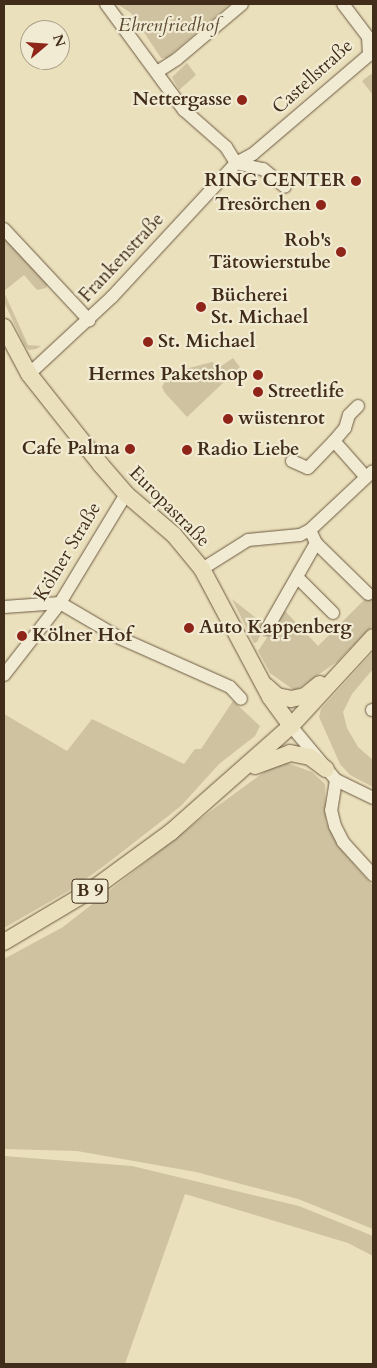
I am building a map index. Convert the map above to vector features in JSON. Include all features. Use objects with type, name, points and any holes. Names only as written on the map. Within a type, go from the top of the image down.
[{"type":"main road","name":"Europastraße","points":[[4,327],[29,374],[126,494],[174,535],[202,570],[262,681],[291,726]]},
{"type":"main road","name":"B 9","points":[[4,942],[122,870],[238,776],[291,726],[373,637]]},
{"type":"main road","points":[[262,681],[277,696],[298,699],[343,669]]},
{"type":"main road","points":[[238,776],[272,758],[290,753],[310,757],[331,775]]},
{"type":"street","points":[[106,4],[184,110],[226,147],[236,163],[263,169],[285,187]]},
{"type":"street","points":[[157,72],[177,59],[242,4]]},
{"type":"street","name":"Castellstraße","points":[[236,163],[254,154],[369,55],[368,37],[343,4]]},
{"type":"street","name":"Frankenstraße","points":[[29,374],[89,320],[236,163]]},
{"type":"street","points":[[4,229],[89,320]]},
{"type":"street","points":[[292,462],[308,468],[345,428],[349,415],[358,406]]},
{"type":"street","points":[[202,570],[248,540],[300,535],[310,530],[370,474],[334,441]]},
{"type":"street","name":"Kölner Straße","points":[[4,675],[60,604],[126,494]]},
{"type":"street","points":[[310,530],[316,544],[368,594]]},
{"type":"street","points":[[267,629],[316,544]]},
{"type":"street","points":[[297,578],[333,614]]},
{"type":"street","points":[[4,607],[60,604],[120,638],[230,688],[241,700]]},
{"type":"street","points":[[291,726],[331,775],[373,798]]},
{"type":"street","points":[[331,775],[331,810],[335,826],[343,842],[373,875]]},
{"type":"green space","name":"Ehrenfriedhof","points":[[117,4],[230,4],[167,58],[161,58],[131,13]]},
{"type":"green space","points":[[187,63],[196,75],[179,90],[172,77]]},
{"type":"green space","points":[[371,74],[373,76],[373,95],[362,81]]},
{"type":"green space","points":[[4,237],[48,284],[46,288],[37,290],[24,275],[4,291]]},
{"type":"green space","points":[[4,292],[28,345],[41,346],[29,350],[25,346],[4,302]]},
{"type":"green space","points":[[233,358],[240,367],[187,417],[165,393],[162,387],[167,377],[174,378],[185,369],[212,362],[220,367]]},
{"type":"green space","points":[[373,591],[373,625],[338,661],[295,691],[270,673],[258,651],[285,611],[318,646]]},
{"type":"green space","points":[[232,599],[265,625],[257,642],[254,643]]},
{"type":"green space","points":[[373,652],[373,669],[352,694],[343,712],[347,728],[358,747],[373,760],[373,787],[350,775],[340,764],[319,717],[321,709]]},
{"type":"green space","points":[[233,701],[260,726],[255,736],[219,764],[181,806],[104,866],[70,890],[4,928],[4,714],[67,751],[92,719],[184,764],[195,749],[201,749]]},
{"type":"green space","points":[[285,762],[312,772],[325,784],[326,822],[339,847],[373,886],[373,1229],[298,1199],[196,1172],[77,1151],[4,1149],[4,959],[63,927],[208,813],[267,770]]},
{"type":"green space","points":[[4,1156],[132,1166],[299,1206],[373,1236],[373,1256],[348,1243],[185,1194],[125,1364],[4,1364]]},
{"type":"place","name":"Nettergasse","points":[[242,100]]},
{"type":"place","name":"RING CENTER","points":[[356,181]]},
{"type":"place","name":"Tresörchen","points":[[321,205]]},
{"type":"place","name":"Rob's Tätowierstube","points":[[341,252]]},
{"type":"place","name":"Bücherei St. Michael","points":[[201,307]]},
{"type":"place","name":"St. Michael","points":[[148,342]]},
{"type":"place","name":"Hermes Paketshop","points":[[258,375]]},
{"type":"place","name":"Streetlife","points":[[258,392]]},
{"type":"place","name":"wüstenrot","points":[[228,419]]},
{"type":"place","name":"Cafe Palma","points":[[130,449]]},
{"type":"place","name":"Radio Liebe","points":[[187,450]]},
{"type":"place","name":"Auto Kappenberg","points":[[189,628]]},
{"type":"place","name":"Kölner Hof","points":[[22,636]]}]
